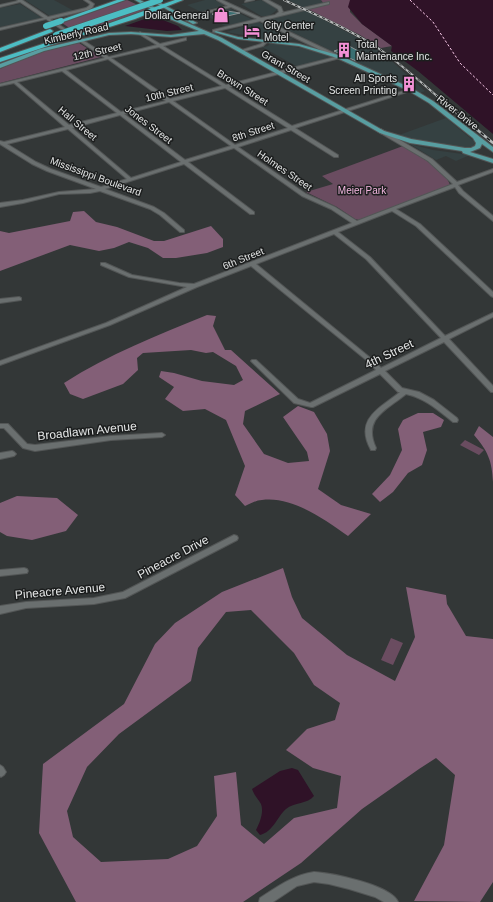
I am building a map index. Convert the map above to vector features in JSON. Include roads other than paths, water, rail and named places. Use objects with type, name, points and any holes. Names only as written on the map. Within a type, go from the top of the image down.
[{"type":"highway","points":[[0,55],[51,31],[61,21],[122,0]]},
{"type":"highway","points":[[0,46],[160,0]]},
{"type":"highway","points":[[0,60],[155,10],[180,0]]},
{"type":"highway","points":[[0,50],[134,1]]},
{"type":"main road","points":[[152,0],[214,31]]},
{"type":"main road","name":"Grant Street","points":[[134,1],[206,32],[371,125]]},
{"type":"main road","points":[[206,32],[214,31]]},
{"type":"main road","name":"River Drive","points":[[214,31],[238,38],[299,45],[339,57],[410,90],[431,102],[493,150]]},
{"type":"main road","name":"Kimberly Road","points":[[0,66],[36,52],[109,34],[171,36],[206,32]]},
{"type":"main road","points":[[371,125],[382,132],[410,141],[454,149],[475,149],[479,145],[476,138]]},
{"type":"main road","points":[[454,149],[493,161]]},
{"type":"street","points":[[0,29],[91,7],[91,3],[86,0]]},
{"type":"street","points":[[220,0],[339,57]]},
{"type":"street","points":[[246,1],[252,0]]},
{"type":"street","points":[[265,0],[277,5],[281,10],[289,13]]},
{"type":"street","points":[[0,6],[20,1],[108,58]]},
{"type":"street","points":[[214,31],[328,3]]},
{"type":"street","points":[[201,14],[231,6]]},
{"type":"street","points":[[275,16],[281,10]]},
{"type":"street","name":"Brown Street","points":[[140,34],[336,156]]},
{"type":"street","name":"12th Street","points":[[14,81],[185,39]]},
{"type":"street","points":[[241,51],[262,45],[266,41]]},
{"type":"street","name":"10th Street","points":[[1,143],[121,114],[339,57]]},
{"type":"street","name":"Holmes Street","points":[[108,58],[304,195],[333,208],[356,223]]},
{"type":"street","name":"Jones Street","points":[[62,69],[252,213]]},
{"type":"street","points":[[0,85],[14,81]]},
{"type":"street","name":"Hall Street","points":[[14,81],[130,179]]},
{"type":"street","name":"8th Street","points":[[0,205],[18,203],[58,193],[81,193],[100,189],[410,90]]},
{"type":"street","name":"Grant Street","points":[[371,125],[435,164],[455,185],[493,219]]},
{"type":"street","name":"Mississippi Boulevard","points":[[1,143],[34,163],[49,170],[152,208],[162,214],[182,231]]},
{"type":"street","name":"6th Street","points":[[0,363],[108,324],[195,286],[493,170]]},
{"type":"street","points":[[392,209],[418,225],[493,295]]},
{"type":"street","points":[[334,231],[368,258],[493,390]]},
{"type":"street","points":[[103,264],[131,276],[179,285],[195,286]]},
{"type":"street","points":[[252,264],[381,370],[400,390],[417,394],[432,402],[455,420]]},
{"type":"street","points":[[0,301],[20,299]]},
{"type":"street","name":"4th Street","points":[[254,361],[294,399],[300,403],[311,405],[493,315]]},
{"type":"street","points":[[373,448],[368,434],[370,421],[381,407],[397,398],[404,392]]},
{"type":"street","name":"Broadlawn Avenue","points":[[0,426],[6,426],[25,446],[34,448],[111,438],[162,435]]},
{"type":"street","points":[[0,456],[12,454]]},
{"type":"street","name":"Pineacre Drive","points":[[123,596],[234,538]]},
{"type":"street","points":[[0,573],[24,571]]},
{"type":"street","name":"Pineacre Avenue","points":[[0,610],[26,605],[94,601],[123,596]]},
{"type":"street","points":[[264,902],[291,884],[313,877],[330,879],[363,888],[384,895],[393,902]]},
{"type":"railway","points":[[284,0],[342,27],[375,46],[404,68],[451,108]]},
{"type":"railway","points":[[450,107],[493,143]]},
{"type":"place","name":"Dollar General","points":[[221,15]]},
{"type":"place","name":"City Center Motel","points":[[252,31]]},
{"type":"place","name":"Total Maintenance Inc.","points":[[344,50]]},
{"type":"place","name":"All Sports Screen Printing","points":[[409,84]]},
{"type":"park label","name":"Meier Park","points":[[362,190]]}]
